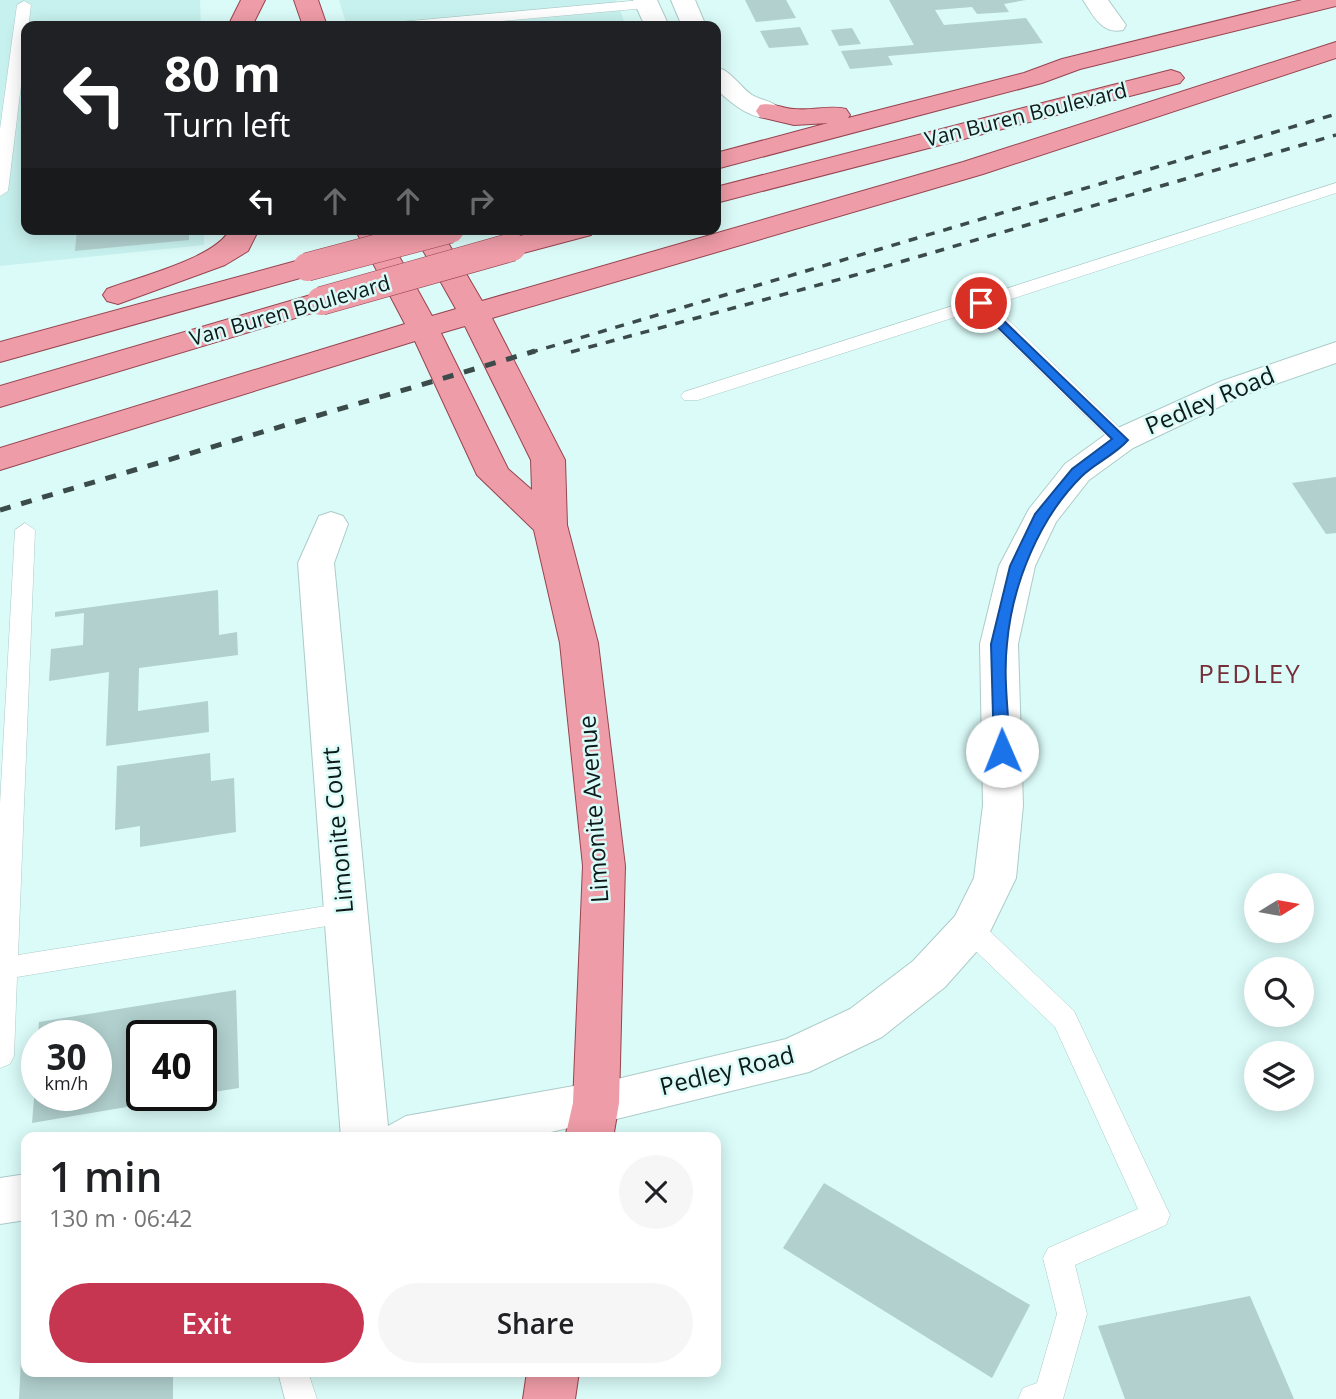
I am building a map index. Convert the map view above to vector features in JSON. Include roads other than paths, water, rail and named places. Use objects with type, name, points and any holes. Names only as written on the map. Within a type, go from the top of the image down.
[{"type":"main road","points":[[242,21],[253,0]]},
{"type":"main road","points":[[262,0],[269,21]]},
{"type":"main road","points":[[306,0],[312,21]]},
{"type":"main road","name":"Van Buren Boulevard","points":[[721,160],[1033,78],[1071,64],[1332,0]]},
{"type":"main road","name":"Van Buren Boulevard","points":[[721,194],[1290,46],[1336,38]]},
{"type":"main road","points":[[0,459],[474,313],[973,168],[1336,50]]},
{"type":"main road","points":[[769,111],[794,117],[828,117],[1020,68],[1071,64]]},
{"type":"main road","points":[[0,331],[144,287],[215,259],[238,245],[242,235]]},
{"type":"main road","points":[[372,235],[423,329],[494,475],[550,525]]},
{"type":"main road","name":"Van Buren Boulevard","points":[[0,352],[427,235]]},
{"type":"main road","name":"Limonite Avenue","points":[[428,235],[474,313],[548,460],[550,525],[579,643],[604,866],[592,1120]]},
{"type":"main road","name":"Van Buren Boulevard","points":[[0,397],[321,301],[558,235]]},
{"type":"main road","points":[[549,1399],[552,1377]]},
{"type":"street","points":[[684,0],[692,21]]},
{"type":"street","points":[[1096,0],[1114,25]]},
{"type":"street","points":[[646,2],[655,21]]},
{"type":"street","points":[[721,80],[744,101],[769,111]]},
{"type":"street","name":"Pedley Road","points":[[468,1132],[592,1120],[793,1058],[866,1023],[929,974],[970,929],[995,878],[1003,805],[999,644],[1017,566],[1041,517],[1070,481],[1121,440],[1233,388],[1336,352]]},
{"type":"street","name":"Limonite Court","points":[[331,524],[316,563],[364,1132]]},
{"type":"street","points":[[0,1201],[21,1198]]},
{"type":"lane","points":[[502,0],[506,17]]},
{"type":"lane","points":[[463,21],[646,2]]},
{"type":"lane","points":[[22,21],[24,5]]},
{"type":"lane","points":[[0,191],[21,26]]},
{"type":"lane","points":[[2,162],[21,160]]},
{"type":"lane","points":[[691,396],[1336,188]]},
{"type":"lane","points":[[981,303],[1121,440]]},
{"type":"lane","points":[[0,1056],[25,530]]},
{"type":"lane","points":[[5,968],[345,913]]},
{"type":"lane","points":[[970,929],[1065,1019],[1156,1215],[1058,1258],[1072,1314],[1048,1397],[1034,1399]]},
{"type":"lane","points":[[294,1377],[301,1399]]},
{"type":"railway","points":[[529,353],[1336,114]]},
{"type":"railway","points":[[571,352],[859,274],[1336,135]]},
{"type":"railway","points":[[0,510],[535,351]]},
{"type":"district","name":"PEDLEY","points":[[1250,674]]}]
